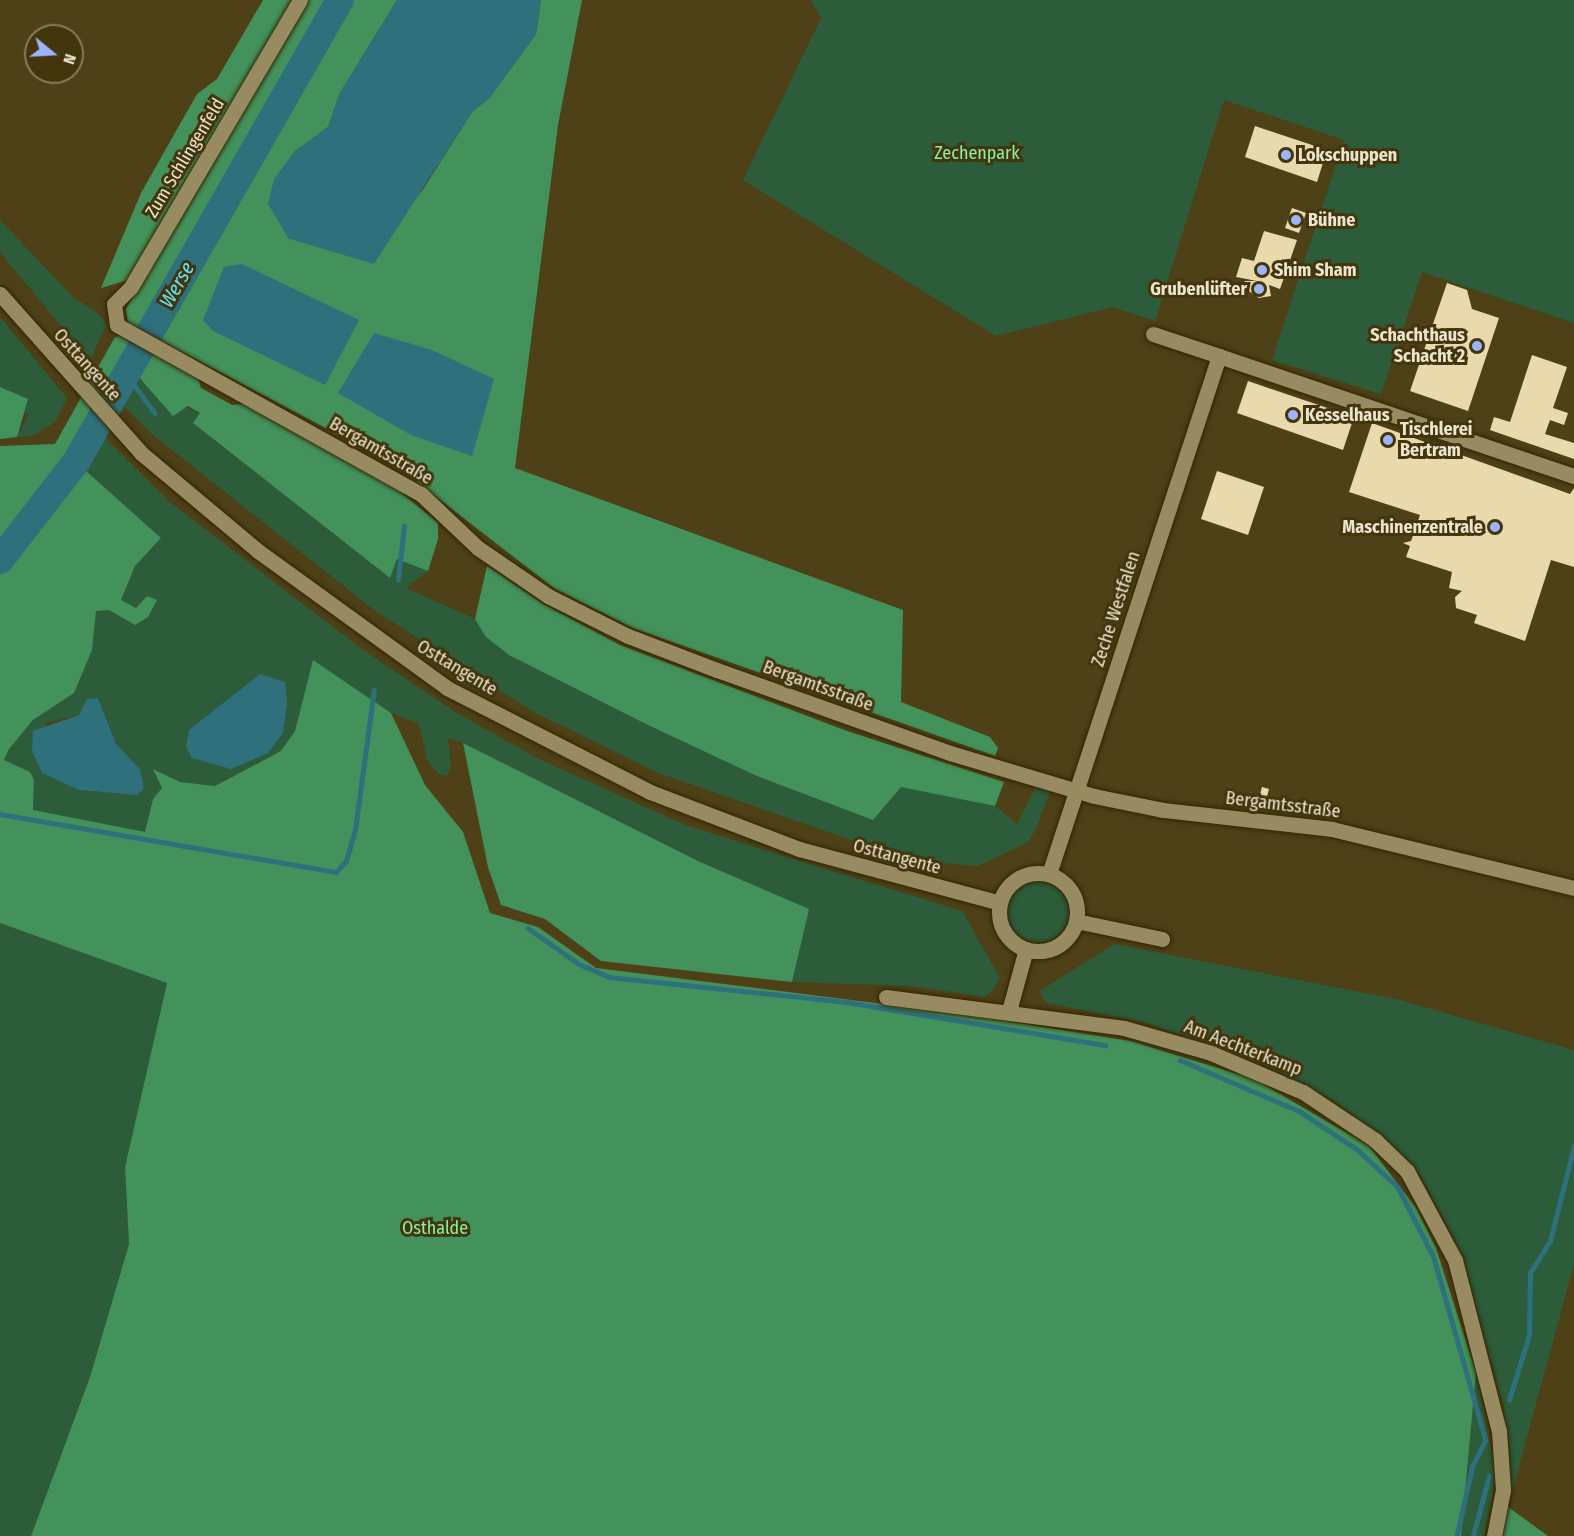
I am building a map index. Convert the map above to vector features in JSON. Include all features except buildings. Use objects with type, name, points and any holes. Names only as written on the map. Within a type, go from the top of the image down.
[{"type":"street","name":"Zum Schlingenfeld","points":[[125,329],[113,320],[114,304],[131,287],[300,0]]},
{"type":"street","name":"Osttangente","points":[[0,294],[70,378],[141,453],[363,632],[447,688],[580,760],[799,849],[1000,903]]},
{"type":"street","name":"Bergamtsstraße","points":[[125,329],[421,494],[478,548],[522,578],[628,636],[863,723],[1077,792],[1163,810],[1332,829],[1574,888]]},
{"type":"street","points":[[1153,334],[1574,476]]},
{"type":"street","name":"Zeche Westfalen","points":[[1049,874],[1219,356]]},
{"type":"street","points":[[1049,874],[1071,892],[1076,921],[1062,942],[1026,950],[1001,926],[1000,903],[1018,879],[1049,874]]},
{"type":"street","points":[[1076,921],[1162,939]]},
{"type":"street","points":[[1009,1011],[1026,950]]},
{"type":"street","name":"Am Aechterkamp","points":[[886,997],[1009,1011],[1124,1028],[1239,1063],[1348,1120],[1407,1171],[1455,1260],[1498,1431],[1503,1490],[1494,1536]]},
{"type":"green space","points":[[263,0],[293,0],[128,280],[101,288],[141,193],[197,94],[217,79]]},
{"type":"green space","points":[[306,0],[397,0],[340,93],[328,127],[294,152],[288,238],[355,258],[422,191],[472,112],[509,71],[536,34],[541,0],[582,0],[558,125],[515,468],[903,610],[901,702],[990,737],[998,748],[995,756],[633,628],[554,588],[395,465],[128,323],[126,309]]},
{"type":"green space","name":"Zechenpark","points":[[811,0],[1574,0],[1574,323],[1422,272],[1381,394],[1272,360],[1344,140],[1224,100],[1155,321],[1113,307],[996,336],[743,180],[821,18]]},
{"type":"green space","points":[[0,220],[72,296],[99,314],[106,325],[90,361],[0,252]]},
{"type":"green space","points":[[0,317],[67,398],[55,422],[33,436],[17,437],[28,415],[0,387]]},
{"type":"green space","name":"Osthalde","points":[[122,336],[198,378],[201,388],[232,405],[244,404],[389,483],[438,523],[438,539],[428,571],[397,559],[390,578],[193,423],[200,413],[188,406],[173,416],[130,367],[76,462],[161,538],[135,566],[121,600],[136,608],[147,596],[157,600],[148,617],[135,625],[109,610],[96,611],[92,650],[74,693],[33,720],[9,749],[4,760],[30,772],[34,780],[33,810],[145,832],[153,799],[162,788],[153,769],[180,782],[215,786],[281,751],[295,731],[313,660],[391,713],[425,785],[463,832],[490,913],[538,927],[596,968],[955,1013],[1130,1041],[1254,1079],[1369,1146],[1416,1208],[1436,1248],[1476,1373],[1461,1536],[31,1536],[90,1377],[129,1244],[125,1167],[167,983],[0,923],[0,446],[55,444],[115,337]]},
{"type":"green space","points":[[134,371],[155,395],[200,413],[194,424],[390,578],[397,559],[428,571],[406,588],[475,619],[509,655],[757,776],[873,820],[901,786],[995,806],[1017,824],[1036,786],[1051,789],[1036,829],[1028,842],[978,866],[906,859],[656,772],[532,711],[374,610],[152,434],[118,400]]},
{"type":"green space","points":[[0,387],[28,399],[17,437],[0,439]]},
{"type":"green space","points":[[100,433],[171,503],[359,647],[455,712],[539,759],[685,825],[962,911],[1000,978],[995,987],[985,997],[910,986],[792,982],[808,909],[700,862],[463,743],[448,738],[451,767],[447,776],[438,773],[427,760],[419,724],[391,713],[313,661],[295,731],[281,751],[215,786],[180,782],[154,769],[162,788],[153,799],[145,833],[33,810],[34,780],[4,760],[9,749],[33,720],[74,693],[92,650],[96,611],[109,610],[135,624],[156,600],[147,596],[136,608],[121,600],[135,566],[161,538],[83,469]],"holes":[[[252,680],[287,703],[189,730],[231,702]],[[98,698],[116,744],[140,769],[138,795],[79,790],[45,723],[79,715]]]},
{"type":"green space","points":[[487,566],[543,604],[620,645],[847,731],[1004,782],[995,806],[901,787],[873,820],[757,776],[648,725],[509,655],[486,637],[475,619]]},
{"type":"green space","points":[[463,743],[700,862],[809,909],[792,982],[601,961],[545,919],[501,905],[488,867]]},
{"type":"green space","points":[[1032,881],[1044,881],[1060,890],[1067,900],[1069,912],[1067,924],[1060,934],[1044,943],[1032,943],[1021,938],[1012,929],[1007,918],[1007,906],[1012,895],[1021,886]]},
{"type":"green space","points":[[0,923],[167,983],[125,1167],[129,1244],[90,1377],[31,1536],[0,1536]]},
{"type":"green space","points":[[1114,944],[1396,999],[1574,1050],[1574,1264],[1508,1507],[1504,1408],[1457,1244],[1418,1171],[1335,1101],[1257,1061],[1144,1022],[1046,1003],[1040,991]]},
{"type":"green space","points":[[1476,1373],[1496,1473],[1484,1536],[1461,1536]]},
{"type":"green space","points":[[1508,1507],[1548,1536],[1500,1536]]},
{"type":"water","points":[[397,0],[541,0],[536,34],[489,99],[472,112],[374,264],[288,238],[268,204],[274,179],[294,152],[328,127],[340,93]]},
{"type":"water","points":[[242,264],[359,320],[325,385],[213,331],[203,320],[224,267]]},
{"type":"water","points":[[374,333],[432,350],[494,379],[472,456],[411,435],[338,393]]},
{"type":"water","points":[[260,674],[285,682],[287,703],[283,733],[268,753],[231,769],[192,758],[186,746],[189,730]]},
{"type":"water","points":[[98,698],[116,744],[140,769],[144,788],[137,795],[79,790],[42,773],[32,751],[33,731],[79,715],[87,699]]},
{"type":"waterway","name":"Werse","points":[[0,560],[76,462],[340,0]]},
{"type":"waterway","points":[[127,375],[155,413]]},
{"type":"waterway","points":[[398,580],[404,526]]},
{"type":"waterway","points":[[0,814],[336,872],[346,861],[355,830],[374,690]]},
{"type":"waterway","points":[[528,928],[579,964],[609,977],[847,1002],[1105,1045]]},
{"type":"waterway","points":[[1180,1060],[1299,1111],[1358,1150],[1398,1187],[1434,1258],[1486,1440],[1473,1465],[1457,1536]]},
{"type":"waterway","points":[[1509,1400],[1529,1335],[1530,1273],[1550,1241],[1574,1146]]},
{"type":"waterway","points":[[1473,1536],[1489,1476]]},
{"type":"place","name":"Lokschuppen","points":[[1286,155]]},
{"type":"place","name":"Bühne","points":[[1296,220]]},
{"type":"place","name":"Shim Sham","points":[[1262,270]]},
{"type":"place","name":"Grubenlüfter","points":[[1259,289]]},
{"type":"place","name":"Schachthaus Schacht 2","points":[[1477,346]]},
{"type":"place","name":"Kesselhaus","points":[[1293,415]]},
{"type":"place","name":"Tischlerei Bertram","points":[[1388,440]]},
{"type":"place","name":"Maschinenzentrale","points":[[1495,527]]}]
